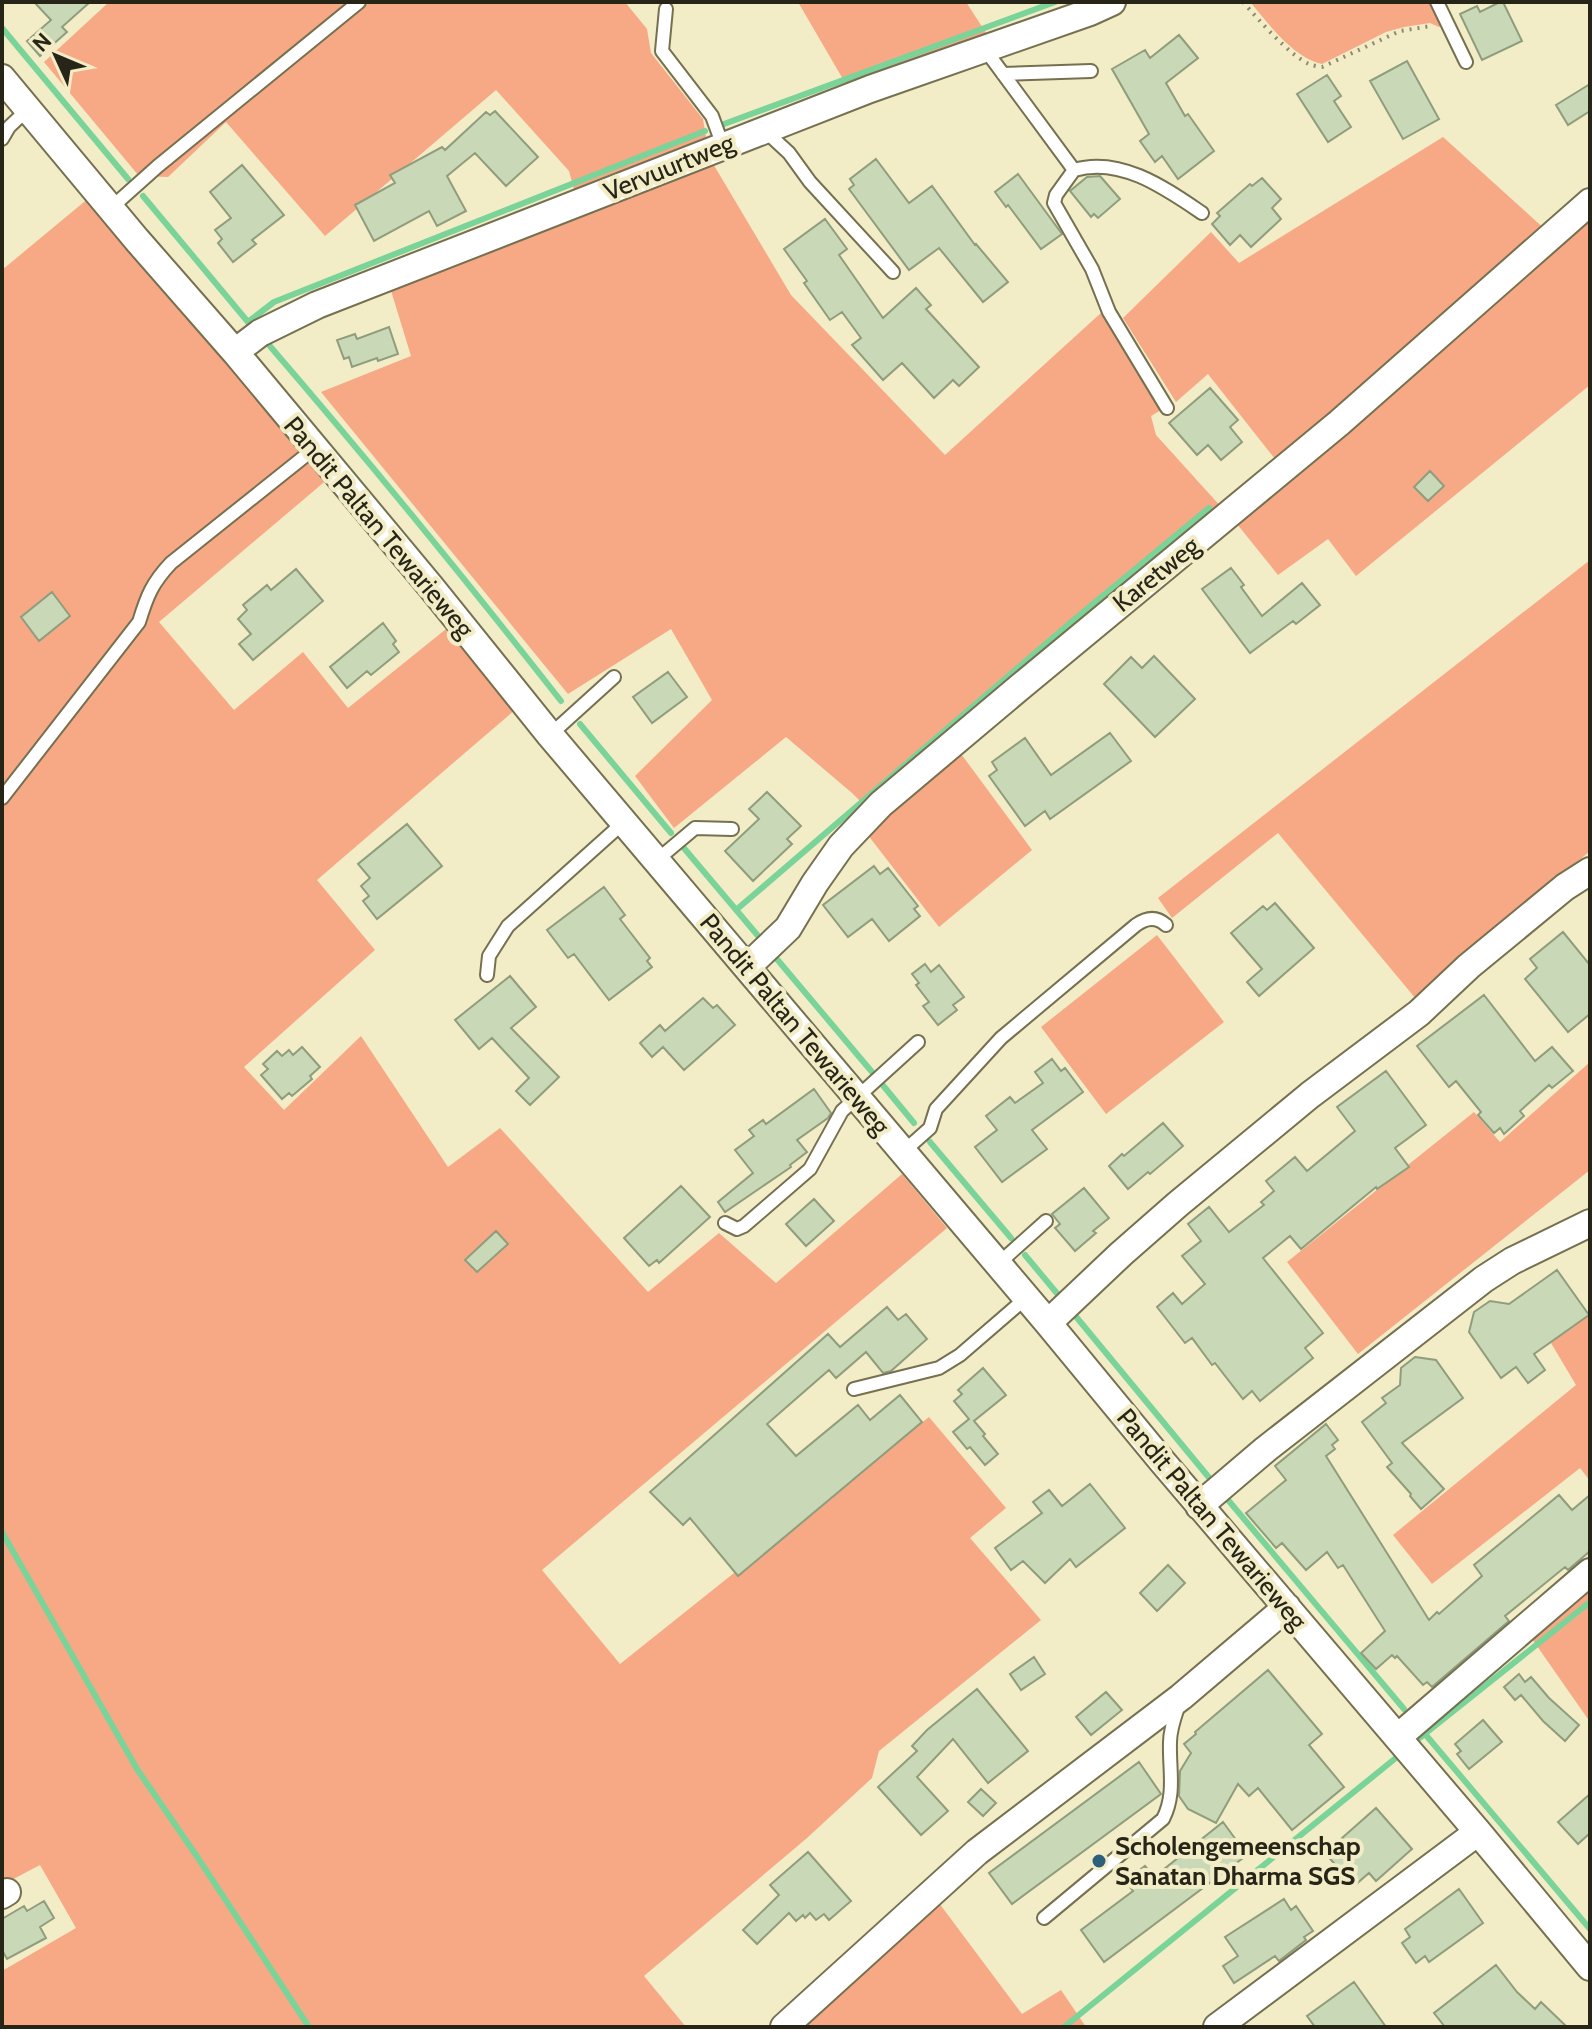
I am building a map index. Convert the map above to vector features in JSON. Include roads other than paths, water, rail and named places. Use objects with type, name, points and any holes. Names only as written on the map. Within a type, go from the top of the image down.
[{"type":"street","name":"Vervuurtweg","points":[[235,352],[260,333],[317,305],[870,89],[984,48],[1073,10],[1112,2]]},
{"type":"street","name":"Pandit Paltan Tewarieweg","points":[[2,78],[235,352],[550,735],[1590,1967]]},
{"type":"street","name":"Karetweg","points":[[747,967],[788,928],[841,846],[881,804],[1339,423],[1590,202]]},
{"type":"street","points":[[1048,1323],[1189,1195],[1310,1095],[1419,1013],[1469,966],[1565,887],[1590,871]]},
{"type":"street","points":[[1199,1506],[1266,1449],[1484,1279],[1512,1261],[1590,1223]]},
{"type":"street","points":[[1398,1737],[1590,1572]]},
{"type":"street","points":[[784,2027],[977,1852],[1181,1697],[1287,1607]]},
{"type":"street","points":[[1217,2027],[1478,1832]]},
{"type":"lane","points":[[111,208],[359,2]]},
{"type":"lane","points":[[1437,2],[1466,62]]},
{"type":"lane","points":[[666,9],[662,51],[712,116],[723,146]]},
{"type":"lane","points":[[984,48],[1074,170]]},
{"type":"lane","points":[[1003,74],[1091,71]]},
{"type":"lane","points":[[2,139],[9,127],[28,109]]},
{"type":"lane","points":[[764,130],[789,153],[810,182],[893,272]]},
{"type":"lane","points":[[1167,408],[1109,312],[1092,269],[1054,203],[1056,195],[1074,170],[1090,165],[1134,173],[1202,213]]},
{"type":"lane","points":[[2,798],[139,622],[156,579],[171,563],[315,448]]},
{"type":"lane","points":[[550,735],[614,677]]},
{"type":"lane","points":[[487,975],[489,956],[508,926],[624,822]]},
{"type":"lane","points":[[657,860],[695,828],[732,829]]},
{"type":"lane","points":[[903,1152],[930,1128],[936,1109],[1001,1038],[1143,920],[1154,918],[1166,925]]},
{"type":"lane","points":[[725,1223],[737,1229],[744,1226],[810,1169],[842,1111],[918,1042]]},
{"type":"lane","points":[[998,1264],[1046,1221]]},
{"type":"lane","points":[[854,1389],[939,1368],[960,1355],[1026,1298]]},
{"type":"lane","points":[[1044,1918],[1163,1819],[1170,1806],[1170,1740],[1181,1697]]},
{"type":"waterway","points":[[724,124],[1055,2]]},
{"type":"waterway","points":[[2,28],[128,179]]},
{"type":"waterway","points":[[143,196],[248,322],[274,302],[705,131]]},
{"type":"waterway","points":[[269,345],[417,521],[561,701]]},
{"type":"waterway","points":[[736,910],[1209,508]]},
{"type":"waterway","points":[[580,724],[671,833]]},
{"type":"waterway","points":[[683,847],[759,937]]},
{"type":"waterway","points":[[776,958],[872,1072]]},
{"type":"waterway","points":[[881,1083],[914,1123]]},
{"type":"waterway","points":[[930,1142],[1011,1238]]},
{"type":"waterway","points":[[1025,1255],[1060,1297]]},
{"type":"waterway","points":[[1073,1313],[1211,1480]]},
{"type":"waterway","points":[[1223,1494],[1404,1709]]},
{"type":"waterway","points":[[2,1532],[137,1769],[309,2027]]},
{"type":"waterway","points":[[1416,1741],[1590,1602]]},
{"type":"waterway","points":[[1425,1734],[1590,1929]]},
{"type":"waterway","points":[[1064,2027],[1397,1757]]},
{"type":"place","name":"Scholengemeenschap Sanatan Dharma SGS","points":[[1099,1861]]}]
